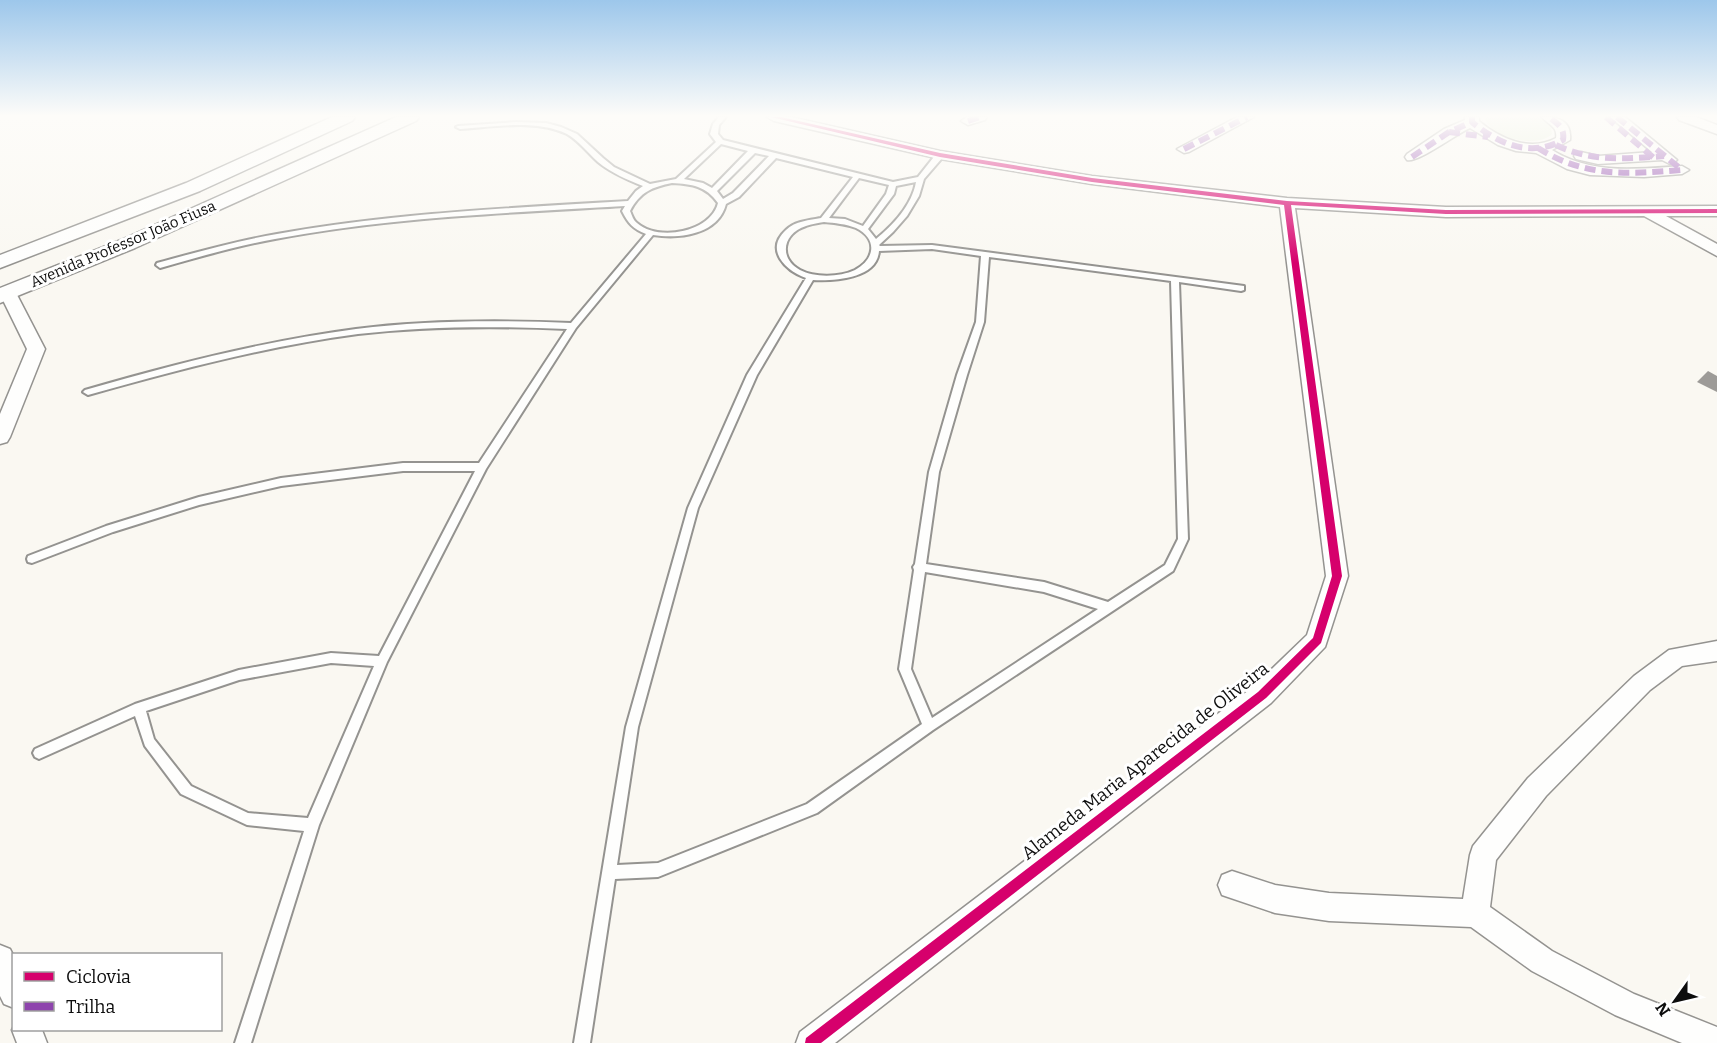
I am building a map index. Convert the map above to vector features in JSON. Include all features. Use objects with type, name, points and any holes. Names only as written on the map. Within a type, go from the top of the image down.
[{"type":"street","name":"Avenida Professor João Fiusa","points":[[0,262],[193,187],[240,166]]},
{"type":"street","name":"Avenida Professor João Fiusa","points":[[4,294],[149,235],[302,166]]},
{"type":"street","points":[[1005,166],[1092,180],[1287,203],[1446,212],[1717,211]]},
{"type":"street","points":[[1575,166],[1614,175],[1682,170],[1675,166]]},
{"type":"street","points":[[1604,166],[1614,175]]},
{"type":"street","name":"Alameda Maria Aparecida de Oliveira","points":[[811,1043],[1262,695],[1317,640],[1337,576],[1287,203]]},
{"type":"street","points":[[1648,212],[1717,251]]},
{"type":"street","points":[[1676,212],[1717,235]]},
{"type":"street","points":[[0,437],[36,349],[4,294]]},
{"type":"street","points":[[1475,913],[1483,855],[1537,788],[1642,683],[1677,657],[1717,651]]},
{"type":"street","points":[[1232,885],[1275,899],[1329,907],[1475,913],[1542,960],[1625,1005],[1717,1042]]},
{"type":"street","points":[[0,959],[12,989]]},
{"type":"lane","points":[[608,166],[649,186]]},
{"type":"lane","points":[[678,181],[695,166]]},
{"type":"lane","points":[[714,190],[738,166]]},
{"type":"lane","points":[[722,203],[714,190],[696,182],[678,181],[649,186],[632,197],[626,211],[633,224],[651,233],[676,235],[700,229],[717,217],[722,203],[736,195],[764,166]]},
{"type":"lane","points":[[819,166],[893,184],[920,179]]},
{"type":"lane","points":[[877,246],[864,229],[854,224],[824,220],[798,226],[785,236],[779,247],[782,259],[793,270],[811,277],[831,279],[852,275],[868,267],[876,255],[877,246],[890,232],[919,190],[920,179],[931,166]]},
{"type":"lane","points":[[824,220],[858,175]]},
{"type":"lane","points":[[864,229],[890,194],[893,184]]},
{"type":"lane","points":[[160,265],[199,252],[290,235],[389,221],[630,203]]},
{"type":"lane","points":[[243,1043],[312,825],[382,661],[482,467],[573,326],[651,233]]},
{"type":"lane","points":[[877,246],[932,247],[985,253],[1240,288]]},
{"type":"lane","points":[[929,726],[905,669],[918,567],[934,472],[980,322],[985,253]]},
{"type":"lane","points":[[582,1043],[632,727],[693,508],[752,375],[811,277]]},
{"type":"lane","points":[[609,872],[658,870],[812,809],[929,726],[1169,568],[1183,539],[1175,280]]},
{"type":"lane","points":[[88,392],[173,368],[289,342],[410,326],[524,323],[573,326]]},
{"type":"lane","points":[[32,560],[110,529],[188,504],[281,482],[403,467],[482,467]]},
{"type":"lane","points":[[918,567],[1044,587],[1108,607]]},
{"type":"lane","points":[[39,753],[139,708],[238,675],[331,658],[382,661]]},
{"type":"lane","points":[[139,708],[149,742],[186,790],[247,819],[312,825]]},
{"type":"building","points":[[1708,371],[1717,376],[1717,392],[1697,382]]},
{"type":"marked path","points":[[1572,166],[1608,173],[1682,170]]},
{"type":"marked path","points":[[1677,166],[1682,170]]},
{"type":"cycle path","points":[[1005,166],[1092,180],[1287,203],[1446,212],[1717,211]]},
{"type":"cycle path","points":[[811,1043],[1262,695],[1317,640],[1337,576],[1287,203]]}]
